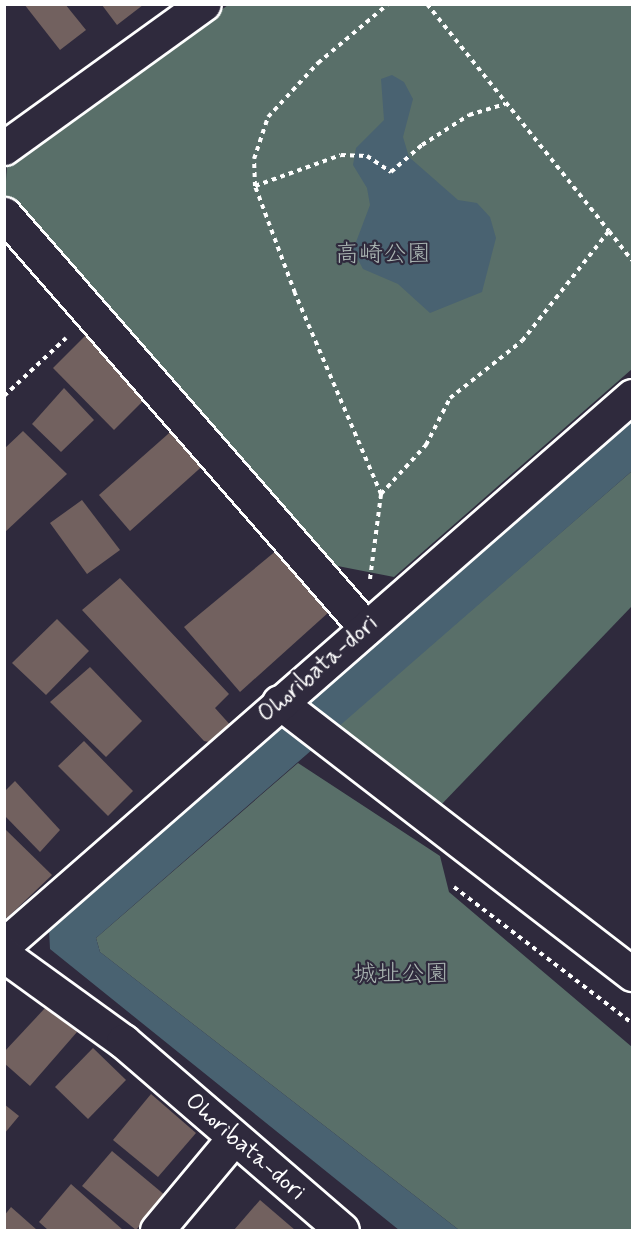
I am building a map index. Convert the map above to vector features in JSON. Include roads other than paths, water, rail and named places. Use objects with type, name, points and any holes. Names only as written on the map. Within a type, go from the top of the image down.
[{"type":"street","points":[[4,148],[204,4]]},
{"type":"street","points":[[4,214],[366,628]]},
{"type":"street","name":"Ohoribata-dori","points":[[4,945],[287,707],[366,628],[633,396]]},
{"type":"street","points":[[287,707],[633,974]]},
{"type":"street","name":"Ohoribata-dori","points":[[4,955],[123,1041],[233,1139],[342,1230]]},
{"type":"street","points":[[157,1230],[233,1139]]},
{"type":"water","points":[[392,75],[404,82],[413,99],[403,137],[409,157],[458,200],[477,203],[490,217],[496,238],[482,292],[430,313],[398,284],[363,269],[353,250],[370,205],[367,188],[353,165],[356,148],[384,120],[381,79]]},
{"type":"water","points":[[632,420],[632,471],[96,938],[100,952],[459,1230],[399,1230],[50,949],[49,929]]},
{"type":"park label","name":"高崎公園","points":[[383,255]]},
{"type":"park label","name":"城址公園","points":[[401,975]]}]
